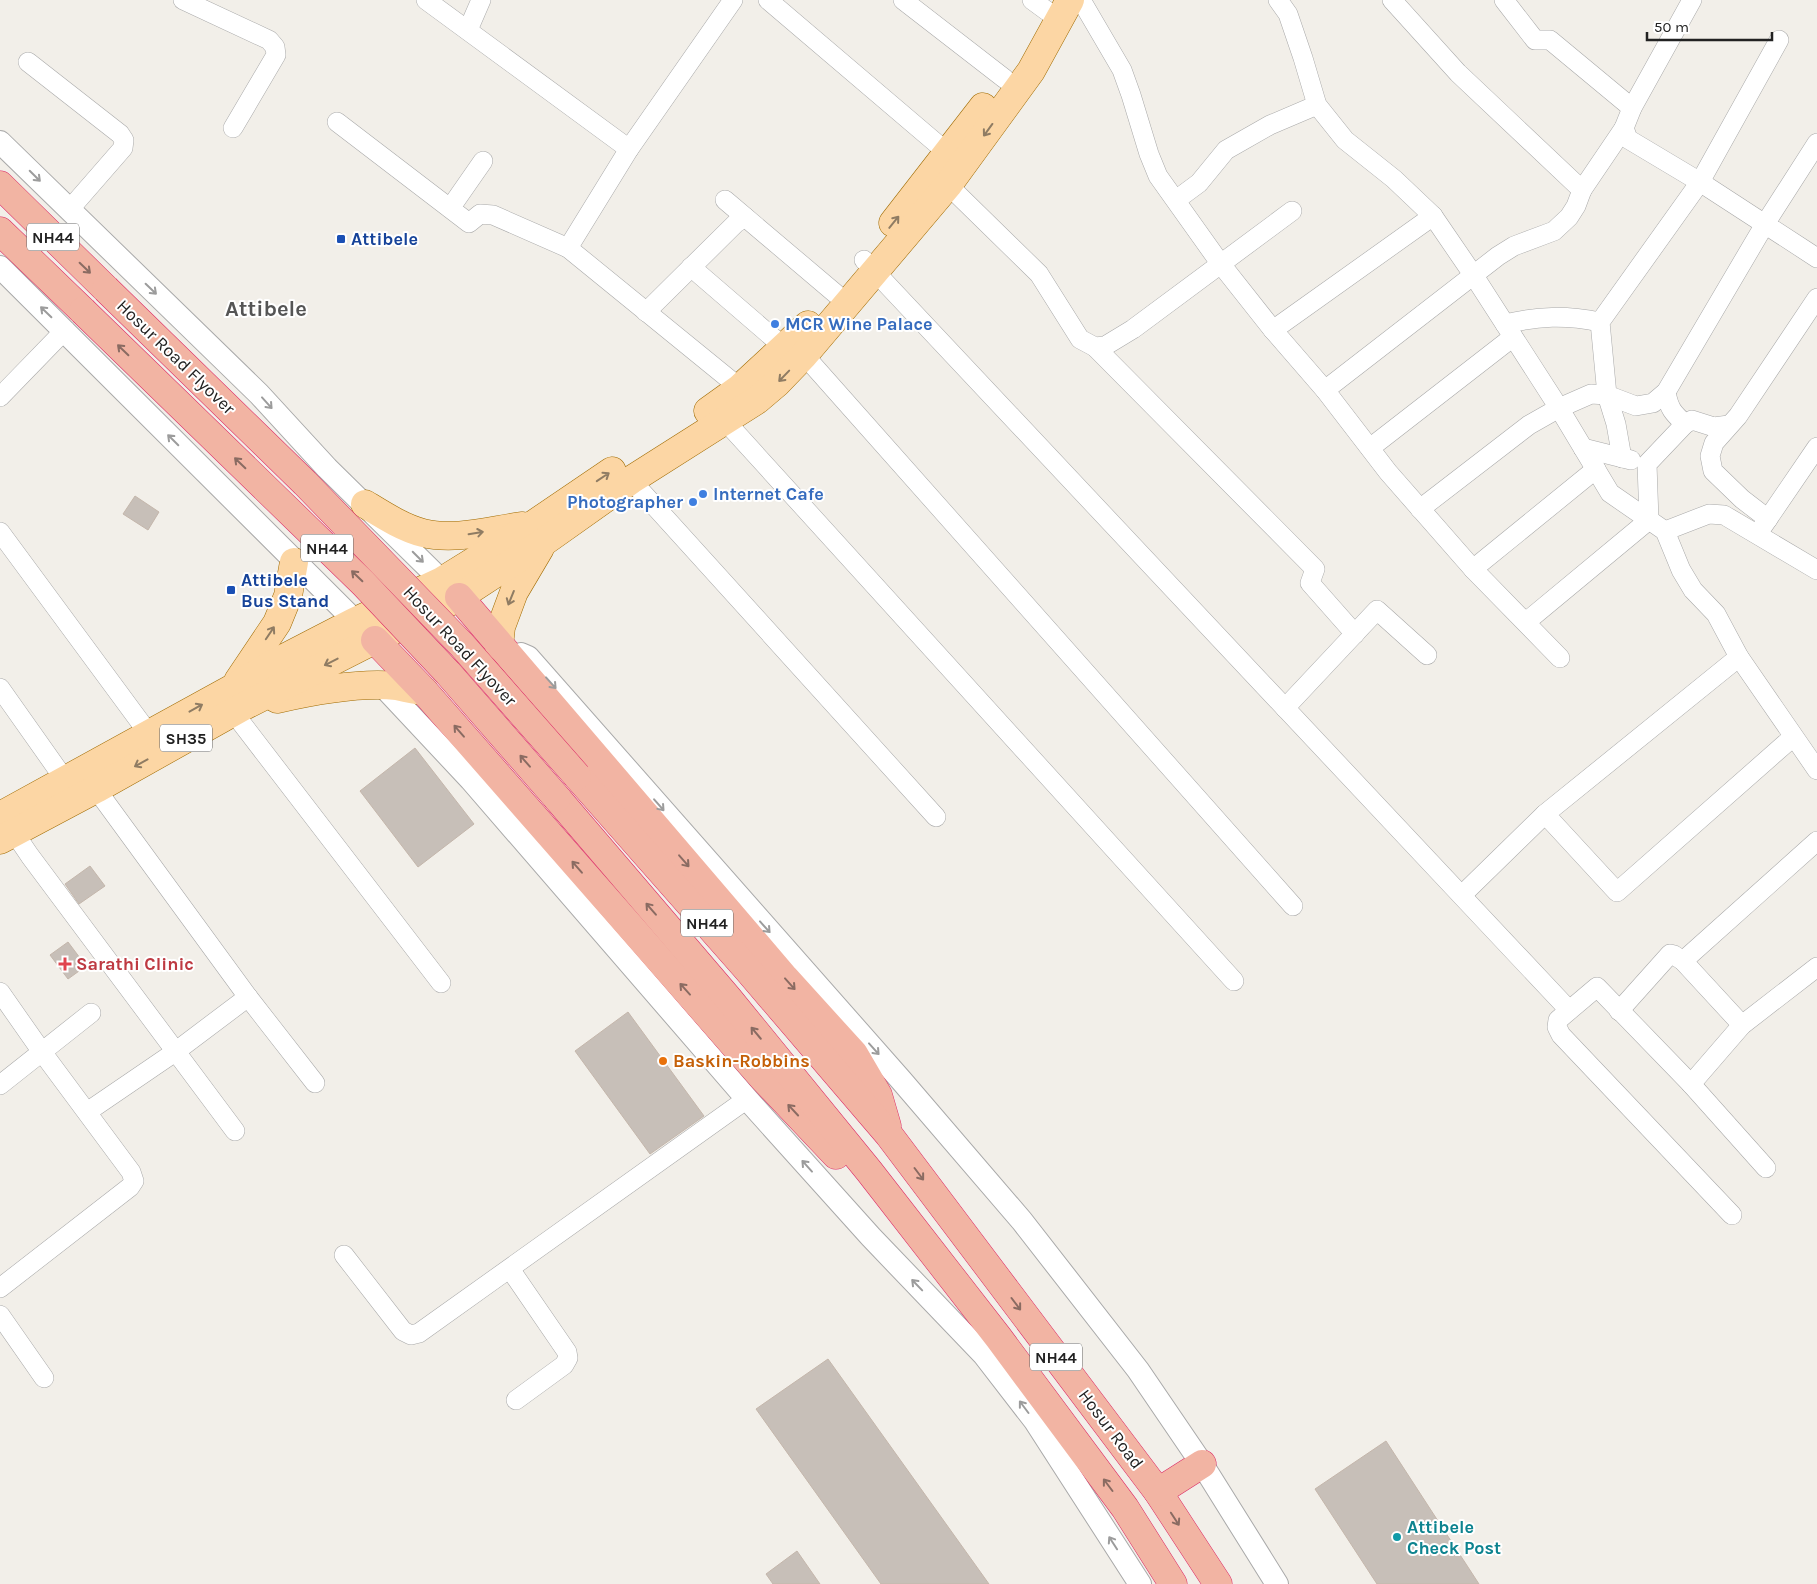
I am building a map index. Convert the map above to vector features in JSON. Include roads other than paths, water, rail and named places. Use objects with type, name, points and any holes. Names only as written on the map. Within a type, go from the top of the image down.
[{"type":"highway","name":"Hosur Road Flyover","points":[[0,185],[305,483],[447,630],[747,969],[889,1135]]},
{"type":"highway","name":"Hosur Road Flyover","points":[[0,231],[74,321],[363,583],[448,673],[728,998],[869,1171]]},
{"type":"highway","points":[[450,589],[785,978],[854,1054],[878,1095],[889,1135]]},
{"type":"highway","points":[[375,640],[424,691],[479,772],[762,1077],[849,1169],[869,1171]]},
{"type":"highway","name":"Hosur Road","points":[[889,1135],[1158,1492],[1218,1584]]},
{"type":"highway","name":"Hosur Road","points":[[869,1171],[998,1337],[1125,1508],[1173,1584]]},
{"type":"highway","points":[[1158,1492],[1202,1464]]},
{"type":"main road","name":"SH35","points":[[4,826],[65,780],[150,734],[237,702],[375,640],[539,532],[631,480],[746,395],[794,351],[870,266],[906,207],[952,168],[1030,70],[1051,3]]},
{"type":"main road","name":"SH35","points":[[952,168],[1005,79],[1029,45],[1051,3]]},
{"type":"main road","name":"SH35","points":[[794,351],[800,334],[836,294],[870,266]]},
{"type":"main road","name":"SH35","points":[[539,532],[618,466],[719,414]]},
{"type":"main road","points":[[365,504],[404,526],[424,534],[452,536],[539,532],[500,627],[499,646]]},
{"type":"main road","points":[[237,702],[277,623],[288,596],[294,562]]},
{"type":"main road","name":"SH35","points":[[4,826],[96,789],[237,702],[269,666],[354,622],[450,589]]},
{"type":"main road","points":[[237,702],[346,688],[396,686],[424,691]]},
{"type":"street","points":[[183,0],[269,40],[275,47],[276,55],[233,128]]},
{"type":"street","points":[[426,0],[629,150]]},
{"type":"street","points":[[468,30],[481,0]]},
{"type":"street","points":[[568,248],[629,150],[733,0]]},
{"type":"street","points":[[768,0],[952,168],[1039,274],[1080,339],[1095,347],[1314,569],[1310,582],[1355,634]]},
{"type":"street","points":[[903,0],[1005,79]]},
{"type":"street","points":[[1081,0],[1122,70],[1158,176],[1220,263],[1273,330],[1325,390],[1388,472],[1473,569],[1560,658]]},
{"type":"street","points":[[1278,0],[1288,14],[1317,105],[1345,140],[1394,179],[1433,216],[1559,408],[1610,492],[1665,531],[1680,570],[1693,590],[1716,614],[1740,657],[1817,770]]},
{"type":"street","points":[[1392,0],[1458,73],[1582,190]]},
{"type":"street","points":[[1504,0],[1535,40],[1550,40],[1632,108]]},
{"type":"street","points":[[1325,390],[1498,256],[1514,246],[1554,231],[1569,217],[1576,206],[1582,190],[1624,128],[1632,108],[1692,0]]},
{"type":"street","points":[[1622,458],[1616,424],[1606,395],[1600,322],[1700,182],[1779,40]]},
{"type":"street","points":[[28,62],[120,134],[124,140],[123,148],[70,210]]},
{"type":"street","points":[[1176,200],[1200,183],[1226,150],[1270,125],[1317,105]]},
{"type":"street","points":[[337,122],[451,207],[469,223],[480,214],[493,215],[568,248],[746,395]]},
{"type":"street","points":[[1624,128],[1628,138],[1817,258]]},
{"type":"street","points":[[0,142],[259,394],[338,480],[365,504],[450,589]]},
{"type":"street","points":[[1420,509],[1529,426],[1559,408],[1591,394],[1606,395],[1636,406],[1653,403],[1666,392],[1765,224],[1817,143]]},
{"type":"street","points":[[451,207],[483,161]]},
{"type":"street","points":[[724,200],[836,294]]},
{"type":"street","points":[[1095,347],[1105,346],[1133,329],[1292,210]]},
{"type":"street","points":[[1273,330],[1433,216]]},
{"type":"street","points":[[646,312],[736,223],[745,217]]},
{"type":"street","points":[[870,266],[1569,1010]]},
{"type":"street","points":[[0,267],[74,321],[273,541],[354,622],[375,640]]},
{"type":"street","points":[[691,267],[794,351],[1293,906]]},
{"type":"street","points":[[1768,519],[1742,499],[1713,471],[1710,456],[1714,443],[1738,416],[1817,298]]},
{"type":"street","points":[[1370,448],[1509,331],[1533,318],[1576,317],[1600,322]]},
{"type":"street","points":[[0,397],[74,321]]},
{"type":"street","points":[[1666,392],[1668,405],[1673,413],[1685,424]]},
{"type":"street","points":[[719,414],[1234,981]]},
{"type":"street","points":[[1649,520],[1647,464],[1685,424],[1692,420],[1714,427],[1729,425]]},
{"type":"street","points":[[1758,534],[1817,447]]},
{"type":"street","points":[[1583,448],[1647,464]]},
{"type":"street","points":[[1473,569],[1596,469]]},
{"type":"street","points":[[273,541],[338,480]]},
{"type":"street","points":[[631,480],[936,817]]},
{"type":"street","points":[[294,562],[365,504]]},
{"type":"street","points":[[1665,531],[1709,514],[1724,514],[1817,570]]},
{"type":"street","points":[[1526,622],[1649,520]]},
{"type":"street","points":[[0,532],[150,734]]},
{"type":"street","points":[[1285,708],[1377,610],[1427,655]]},
{"type":"street","points":[[424,691],[499,646],[528,657],[908,1087],[1041,1245],[1138,1370],[1202,1464],[1277,1584]]},
{"type":"street","points":[[1462,895],[1545,814],[1740,657]]},
{"type":"street","points":[[383,686],[479,772],[747,1099],[871,1237],[984,1354],[1035,1421],[1140,1584]]},
{"type":"street","points":[[0,688],[65,780]]},
{"type":"street","points":[[237,702],[441,983]]},
{"type":"street","points":[[1545,814],[1617,892],[1793,737]]},
{"type":"street","points":[[96,789],[248,997],[315,1083]]},
{"type":"street","points":[[4,826],[235,1131]]},
{"type":"street","points":[[1683,962],[1817,841]]},
{"type":"street","points":[[1620,1011],[1670,954],[1683,962],[1742,1025]]},
{"type":"street","points":[[1691,1084],[1742,1025],[1817,967]]},
{"type":"street","points":[[1732,1215],[1561,1035],[1558,1020],[1597,987],[1691,1084],[1766,1168]]},
{"type":"street","points":[[0,992],[131,1172],[134,1181],[0,1288]]},
{"type":"street","points":[[87,1112],[175,1052],[248,997]]},
{"type":"street","points":[[0,1085],[91,1014]]},
{"type":"street","points":[[344,1255],[403,1331],[411,1335],[419,1333],[747,1099]]},
{"type":"street","points":[[510,1269],[566,1352],[568,1358],[564,1365],[516,1400]]},
{"type":"street","points":[[0,1315],[44,1378]]},
{"type":"place","name":"Attibele","points":[[341,239]]},
{"type":"place","name":"MCR Wine Palace","points":[[775,324]]},
{"type":"place","name":"Internet Cafe","points":[[703,494]]},
{"type":"place","name":"Photographer","points":[[693,502]]},
{"type":"place","name":"Attibele Bus Stand","points":[[231,590]]},
{"type":"place","name":"Sarathi Clinic","points":[[65,964]]},
{"type":"place","name":"Baskin-Robbins","points":[[663,1061]]},
{"type":"place","name":"Attibele Check Post","points":[[1397,1537]]},
{"type":"district","name":"Attibele","points":[[266,309]]}]
